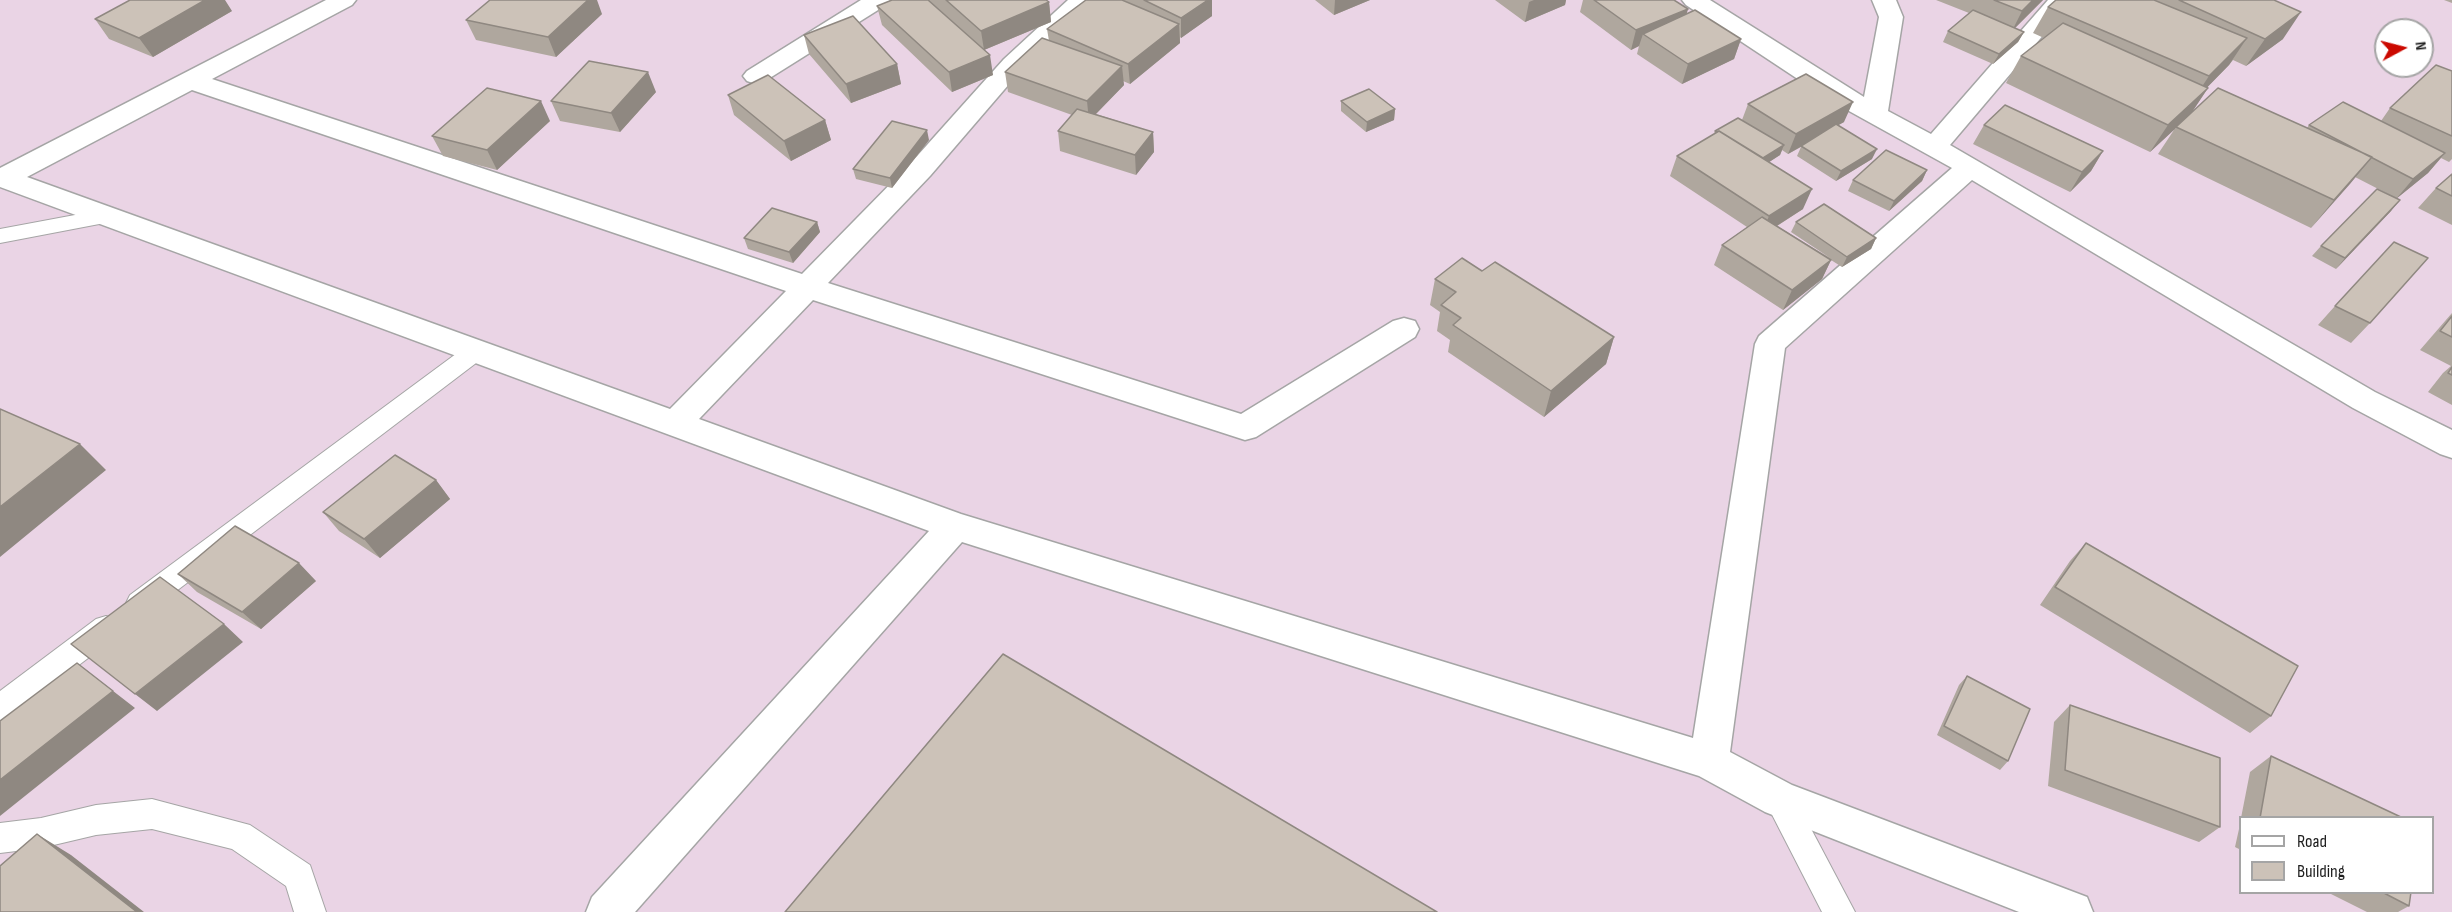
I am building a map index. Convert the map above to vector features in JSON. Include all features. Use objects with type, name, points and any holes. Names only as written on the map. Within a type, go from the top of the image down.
[{"type":"street","points":[[1,177],[344,0]]},
{"type":"street","points":[[756,76],[878,0]]},
{"type":"street","points":[[675,424],[920,170],[1013,64],[1083,0]]},
{"type":"street","points":[[1694,0],[1840,95],[1934,147],[2364,400],[2452,446]]},
{"type":"street","points":[[1874,114],[1891,17],[1884,0]]},
{"type":"street","points":[[1934,147],[2061,0]]},
{"type":"street","points":[[189,80],[807,287],[1245,428],[1404,329]]},
{"type":"street","points":[[1709,761],[1770,344],[1969,168]]},
{"type":"street","points":[[1,177],[955,526],[1709,761],[1779,799],[2072,912]]},
{"type":"street","points":[[607,912],[955,526]]},
{"type":"lane","points":[[0,236],[107,216]]},
{"type":"lane","points":[[0,708],[476,351]]},
{"type":"lane","points":[[1779,799],[1839,912]]},
{"type":"lane","points":[[0,838],[41,833],[96,820],[152,814],[238,836],[299,876],[310,912]]},
{"type":"shaded area","points":[[0,0],[2452,0],[2452,912],[0,912]]},
{"type":"building","points":[[130,0],[205,0],[139,38],[95,19]]},
{"type":"building","points":[[490,0],[588,0],[548,37],[466,20]]},
{"type":"building","points":[[892,0],[928,0],[990,55],[949,72],[877,6]]},
{"type":"building","points":[[946,0],[1046,0],[1049,2],[981,31]]},
{"type":"building","points":[[1086,0],[1122,0],[1179,24],[1128,64],[1047,29]]},
{"type":"building","points":[[1144,0],[1208,0],[1181,18]]},
{"type":"building","points":[[1594,0],[1674,0],[1688,9],[1636,30]]},
{"type":"building","points":[[1994,0],[2033,0],[2022,11]]},
{"type":"building","points":[[2056,0],[2154,0],[2247,38],[2209,76],[2048,7]]},
{"type":"building","points":[[2179,0],[2274,0],[2301,12],[2265,39]]},
{"type":"building","points":[[1695,10],[1741,39],[1688,64],[1643,34]]},
{"type":"building","points":[[1973,10],[2024,32],[1999,54],[1948,31]]},
{"type":"building","points":[[853,16],[897,64],[846,84],[804,35]]},
{"type":"building","points":[[2063,23],[2208,88],[2168,125],[2021,56]]},
{"type":"building","points":[[1042,38],[1122,66],[1087,101],[1005,72]]},
{"type":"building","points":[[589,61],[648,72],[611,113],[551,101]]},
{"type":"building","points":[[2436,65],[2452,71],[2452,136],[2390,108],[2422,78],[2434,78]]},
{"type":"building","points":[[1806,74],[1853,102],[1796,134],[1748,104]]},
{"type":"building","points":[[768,75],[825,120],[784,141],[728,95]]},
{"type":"building","points":[[487,88],[541,101],[487,150],[432,136]]},
{"type":"building","points":[[2218,88],[2372,157],[2334,200],[2176,127]]},
{"type":"building","points":[[1369,89],[1395,109],[1367,122],[1341,101]]},
{"type":"building","points":[[2343,102],[2445,153],[2413,179],[2309,125]]},
{"type":"building","points":[[2005,105],[2103,151],[2082,172],[1984,125]]},
{"type":"building","points":[[1077,109],[1153,132],[1135,155],[1058,131]]},
{"type":"building","points":[[1738,118],[1784,145],[1763,158],[1719,131],[1715,131]]},
{"type":"building","points":[[892,121],[927,130],[890,178],[853,169]]},
{"type":"building","points":[[1836,124],[1877,149],[1841,171],[1801,146]]},
{"type":"building","points":[[1719,131],[1812,189],[1769,216],[1677,156]]},
{"type":"building","points":[[1886,150],[1927,170],[1894,201],[1853,180]]},
{"type":"building","points":[[2452,174],[2452,196],[2436,188]]},
{"type":"building","points":[[2377,189],[2400,200],[2345,258],[2321,246]]},
{"type":"building","points":[[1824,204],[1876,238],[1847,257],[1796,222]]},
{"type":"building","points":[[772,208],[817,222],[789,252],[744,238]]},
{"type":"building","points":[[1762,217],[1831,260],[1792,290],[1722,245]]},
{"type":"building","points":[[2394,242],[2428,258],[2370,323],[2335,306]]},
{"type":"building","points":[[1462,258],[1482,271],[1495,262],[1614,337],[1551,391],[1453,325],[1461,318],[1441,305],[1456,292],[1435,279]]},
{"type":"building","points":[[2452,316],[2452,337],[2440,331]]},
{"type":"building","points":[[0,409],[80,444],[0,507]]},
{"type":"building","points":[[395,455],[436,480],[364,539],[323,512]]},
{"type":"building","points":[[235,526],[299,563],[242,612],[178,574]]},
{"type":"building","points":[[2086,543],[2298,666],[2271,716],[2055,587]]},
{"type":"building","points":[[160,577],[224,624],[135,694],[71,644]]},
{"type":"building","points":[[1003,654],[1437,912],[785,912]]},
{"type":"building","points":[[77,663],[113,691],[0,780],[0,721]]},
{"type":"building","points":[[1967,676],[2030,709],[2008,761],[1944,726]]},
{"type":"building","points":[[2070,705],[2220,758],[2220,827],[2065,770]]},
{"type":"building","points":[[2271,756],[2399,816],[2260,816]]},
{"type":"building","points":[[37,834],[137,912],[0,912],[0,866]]},
{"type":"building","points":[[2386,894],[2411,894],[2409,906]]}]
